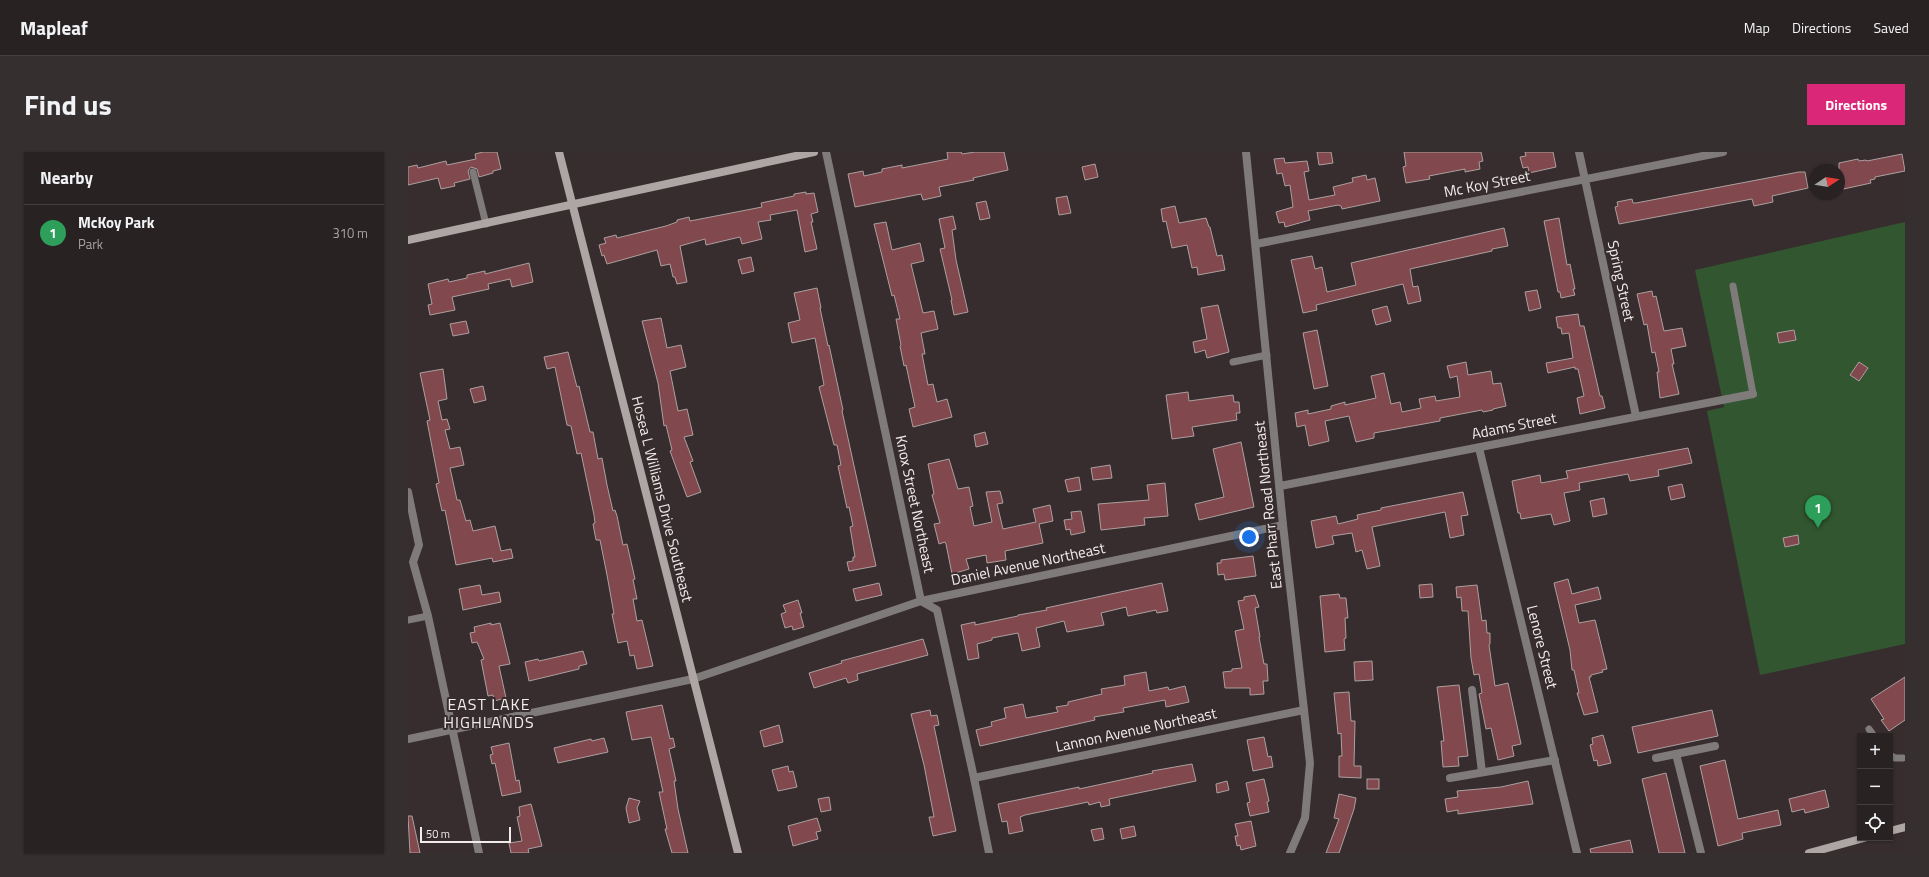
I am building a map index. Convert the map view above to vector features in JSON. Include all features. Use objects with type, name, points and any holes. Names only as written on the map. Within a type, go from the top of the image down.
[{"type":"street","name":"Hosea L Williams Drive Southeast","points":[[559,152],[738,853]]},
{"type":"street","points":[[408,240],[814,152]]},
{"type":"street","name":"Knox Street Northeast","points":[[826,152],[921,601]]},
{"type":"street","name":"East Pharr Road Northeast","points":[[1246,152],[1310,763],[1305,818],[1290,853]]},
{"type":"street","name":"Spring Street","points":[[1579,152],[1636,416]]},
{"type":"street","name":"Mc Koy Street","points":[[1256,244],[1723,152]]},
{"type":"street","name":"Adams Street","points":[[1280,486],[1754,394]]},
{"type":"street","name":"Lenore Street","points":[[1479,448],[1577,853]]},
{"type":"street","points":[[408,492],[419,545],[410,560],[428,616],[479,853]]},
{"type":"street","name":"Daniel Avenue Northeast","points":[[408,739],[693,679],[921,601],[1284,525]]},
{"type":"street","points":[[921,601],[937,610],[989,853]]},
{"type":"street","points":[[1472,690],[1482,772]]},
{"type":"street","name":"Lannon Avenue Northeast","points":[[974,778],[1304,710]]},
{"type":"street","points":[[1656,758],[1715,746]]},
{"type":"street","points":[[1676,754],[1700,853]]},
{"type":"street","points":[[1450,778],[1555,760]]},
{"type":"street","points":[[1893,830],[1905,827]]},
{"type":"street","points":[[1809,853],[1857,840]]},
{"type":"lane","points":[[472,172],[486,224]]},
{"type":"lane","points":[[1733,286],[1754,394]]},
{"type":"lane","points":[[1233,362],[1267,354]]},
{"type":"lane","points":[[408,620],[428,616]]},
{"type":"lane","points":[[1870,729],[1872,733]]},
{"type":"lane","points":[[1893,757],[1902,758]]},
{"type":"green space","points":[[1905,222],[1905,644],[1760,675],[1707,411],[1724,407],[1695,270]]},
{"type":"building","points":[[483,152],[497,152],[501,169],[479,177],[477,169],[471,167],[468,171],[470,179],[454,183],[455,186],[441,189],[438,178],[408,185],[408,167],[417,165],[418,168],[446,161],[447,165],[476,159],[475,154]]},
{"type":"building","points":[[947,152],[961,152],[962,154],[975,152],[1004,152],[1008,170],[973,178],[974,180],[939,187],[941,196],[923,200],[921,194],[855,207],[848,174],[863,171],[864,176],[882,172],[882,169],[902,165],[902,168],[948,159]]},
{"type":"building","points":[[1317,152],[1331,152],[1333,163],[1319,165]]},
{"type":"building","points":[[1404,152],[1481,152],[1483,161],[1479,162],[1480,169],[1465,172],[1465,169],[1429,176],[1430,179],[1406,183],[1403,167],[1406,166]]},
{"type":"building","points":[[1525,152],[1553,152],[1556,167],[1529,173],[1528,167],[1523,168],[1520,157],[1526,156]]},
{"type":"building","points":[[1902,154],[1905,171],[1875,177],[1875,179],[1870,180],[1871,183],[1845,189],[1845,164],[1839,163],[1858,159],[1859,161],[1867,161]]},
{"type":"building","points":[[1284,158],[1285,163],[1307,161],[1309,171],[1304,172],[1309,200],[1335,195],[1333,187],[1353,182],[1352,178],[1366,175],[1367,180],[1375,178],[1380,201],[1342,209],[1341,206],[1338,205],[1308,211],[1310,220],[1285,227],[1284,222],[1279,223],[1276,212],[1293,207],[1290,185],[1285,186],[1282,173],[1277,174],[1274,159]]},
{"type":"building","points":[[1095,164],[1098,177],[1085,180],[1082,167]]},
{"type":"building","points":[[1805,172],[1808,188],[1772,196],[1773,202],[1754,206],[1752,199],[1619,224],[1615,207],[1618,206],[1617,202],[1632,199],[1633,203],[1636,203]]},
{"type":"building","points":[[806,192],[806,194],[814,193],[818,212],[811,214],[813,222],[811,222],[817,249],[805,252],[797,210],[770,215],[771,220],[758,222],[762,239],[742,244],[740,237],[706,245],[705,239],[680,246],[687,282],[677,284],[675,277],[673,277],[670,264],[661,266],[657,250],[607,264],[604,255],[602,256],[599,245],[606,243],[604,238],[616,235],[617,238],[666,226],[677,222],[677,220],[689,217],[690,221],[762,207],[761,203]]},
{"type":"building","points":[[1067,196],[1071,213],[1059,215],[1056,198]]},
{"type":"building","points":[[986,201],[990,218],[980,220],[976,203]]},
{"type":"building","points":[[1175,206],[1179,223],[1206,218],[1210,227],[1217,256],[1222,255],[1225,270],[1198,275],[1197,267],[1192,268],[1187,245],[1172,248],[1166,221],[1163,222],[1161,209]]},
{"type":"building","points":[[953,216],[956,229],[952,230],[956,260],[968,312],[954,315],[940,249],[945,248],[939,219]]},
{"type":"building","points":[[1559,218],[1567,265],[1570,264],[1575,289],[1573,289],[1575,295],[1561,298],[1560,292],[1558,292],[1544,221]]},
{"type":"building","points":[[886,222],[892,250],[920,243],[924,261],[911,264],[923,313],[934,311],[938,329],[921,333],[925,354],[922,354],[928,385],[933,384],[937,402],[947,399],[952,417],[913,427],[909,409],[915,407],[906,365],[904,366],[900,346],[896,319],[900,319],[894,295],[892,296],[874,224]]},
{"type":"building","points":[[1504,228],[1508,246],[1492,249],[1492,251],[1410,269],[1413,287],[1418,286],[1421,301],[1408,304],[1403,284],[1316,305],[1317,310],[1303,313],[1291,260],[1312,256],[1315,269],[1322,267],[1327,292],[1356,285],[1351,263]]},
{"type":"building","points":[[751,257],[754,271],[742,274],[738,260]]},
{"type":"building","points":[[529,263],[533,282],[512,287],[510,279],[488,284],[489,289],[452,297],[455,310],[430,315],[428,305],[432,304],[428,284],[448,279],[449,282],[467,278],[467,275],[485,271],[485,274]]},
{"type":"building","points":[[817,288],[828,346],[829,345],[876,566],[849,571],[847,562],[853,561],[853,557],[855,557],[850,527],[853,526],[849,507],[847,508],[838,466],[841,465],[837,445],[834,445],[819,387],[824,385],[815,338],[792,343],[788,323],[800,320],[794,293]]},
{"type":"building","points":[[1537,290],[1541,308],[1529,311],[1525,292]]},
{"type":"building","points":[[1652,291],[1653,297],[1656,296],[1664,331],[1682,328],[1686,346],[1671,349],[1674,364],[1672,364],[1679,394],[1660,398],[1657,372],[1659,372],[1655,352],[1652,353],[1647,324],[1644,325],[1637,294]]},
{"type":"building","points":[[1218,305],[1229,352],[1207,358],[1205,350],[1195,353],[1193,342],[1207,339],[1201,308]]},
{"type":"building","points":[[1387,306],[1391,321],[1376,325],[1372,310]]},
{"type":"building","points":[[1578,314],[1580,326],[1584,326],[1600,396],[1602,396],[1605,408],[1580,414],[1577,398],[1584,396],[1578,369],[1575,369],[1575,367],[1548,373],[1546,363],[1573,358],[1569,333],[1562,334],[1561,328],[1558,328],[1556,317]]},
{"type":"building","points":[[661,318],[667,348],[681,345],[686,367],[670,371],[678,411],[687,409],[693,435],[684,437],[693,461],[690,462],[701,492],[687,497],[670,451],[672,450],[666,425],[664,426],[658,383],[642,321]]},
{"type":"building","points":[[466,321],[469,333],[453,336],[450,324]]},
{"type":"building","points":[[1317,330],[1328,386],[1314,389],[1303,333]]},
{"type":"building","points":[[1794,330],[1796,340],[1779,343],[1777,333]]},
{"type":"building","points":[[568,352],[577,387],[579,386],[590,432],[593,432],[598,459],[602,458],[613,511],[615,510],[617,516],[623,545],[627,544],[635,579],[633,580],[637,599],[633,599],[637,621],[642,620],[653,666],[637,669],[634,655],[630,656],[627,641],[618,643],[612,614],[614,614],[607,575],[600,540],[596,540],[593,524],[595,523],[594,515],[581,453],[577,454],[571,426],[567,425],[555,367],[547,369],[544,357]]},
{"type":"building","points":[[1466,362],[1468,375],[1491,371],[1493,384],[1501,383],[1506,406],[1483,412],[1482,410],[1440,418],[1440,421],[1374,433],[1374,438],[1356,442],[1349,416],[1325,421],[1329,441],[1309,446],[1305,425],[1297,427],[1295,413],[1308,410],[1308,414],[1331,409],[1331,406],[1345,402],[1345,405],[1376,398],[1371,376],[1384,373],[1391,404],[1400,402],[1402,412],[1421,408],[1419,399],[1435,396],[1436,401],[1460,397],[1457,376],[1450,378],[1447,366]]},
{"type":"building","points":[[1859,362],[1868,368],[1859,381],[1850,375]]},
{"type":"building","points":[[443,369],[447,399],[438,401],[442,420],[447,419],[450,429],[445,430],[450,449],[460,447],[464,465],[450,468],[457,500],[460,500],[466,521],[470,520],[473,531],[495,526],[501,551],[511,549],[513,558],[493,562],[492,558],[456,565],[445,510],[442,511],[436,484],[439,483],[427,421],[430,420],[420,373]]},
{"type":"building","points":[[483,386],[486,400],[474,403],[470,389]]},
{"type":"building","points":[[1188,392],[1189,401],[1233,395],[1234,402],[1239,402],[1240,413],[1236,413],[1237,420],[1192,427],[1194,436],[1172,439],[1166,395]]},
{"type":"building","points":[[985,432],[988,444],[976,447],[974,435]]},
{"type":"building","points":[[1241,442],[1254,507],[1199,520],[1195,504],[1224,497],[1213,449]]},
{"type":"building","points":[[1688,448],[1692,463],[1658,470],[1659,476],[1630,481],[1628,474],[1579,483],[1580,490],[1564,493],[1570,521],[1554,525],[1551,514],[1521,519],[1520,513],[1518,513],[1512,481],[1540,475],[1541,483],[1568,478],[1566,471]]},
{"type":"building","points":[[949,459],[958,489],[969,487],[973,506],[970,507],[974,526],[992,522],[986,492],[1000,491],[1003,503],[997,504],[1003,529],[1036,522],[1033,509],[1050,505],[1053,521],[1039,524],[1043,543],[1005,551],[1006,560],[987,563],[986,555],[966,559],[969,569],[952,574],[946,544],[945,542],[939,544],[934,524],[940,523],[932,495],[934,494],[928,464]]},
{"type":"building","points":[[1110,465],[1112,478],[1093,480],[1091,468]]},
{"type":"building","points":[[1079,477],[1081,490],[1068,492],[1065,480]]},
{"type":"building","points":[[1165,483],[1168,516],[1144,518],[1145,525],[1101,530],[1098,504],[1149,500],[1147,485]]},
{"type":"building","points":[[1682,484],[1685,497],[1671,500],[1668,487]]},
{"type":"building","points":[[1463,492],[1468,515],[1461,516],[1464,535],[1450,538],[1445,512],[1372,527],[1380,566],[1367,569],[1362,550],[1356,552],[1352,533],[1332,536],[1334,544],[1316,548],[1311,521],[1336,516],[1338,524],[1358,519],[1357,515],[1381,510],[1381,508]]},
{"type":"building","points":[[1604,498],[1607,514],[1593,517],[1590,501]]},
{"type":"building","points":[[1081,511],[1085,532],[1071,535],[1070,529],[1066,530],[1064,520],[1072,519],[1071,512]]},
{"type":"building","points":[[1798,535],[1799,544],[1785,547],[1783,538]]},
{"type":"building","points":[[1253,556],[1256,576],[1225,580],[1224,574],[1218,575],[1217,563],[1221,563],[1221,560]]},
{"type":"building","points":[[1568,579],[1572,594],[1598,587],[1601,599],[1575,605],[1579,623],[1595,620],[1607,669],[1589,677],[1598,712],[1584,715],[1577,693],[1579,693],[1574,670],[1572,670],[1570,650],[1554,583]]},
{"type":"building","points":[[879,583],[882,595],[856,601],[853,589]]},
{"type":"building","points":[[1162,583],[1168,611],[1157,613],[1156,610],[1128,616],[1126,607],[1101,613],[1104,625],[1067,632],[1064,621],[1036,628],[1040,647],[1022,651],[1018,633],[992,638],[992,640],[977,644],[979,658],[968,660],[961,625],[975,622],[975,625],[1047,610],[1046,608]]},
{"type":"building","points":[[1432,584],[1433,597],[1420,598],[1419,585]]},
{"type":"building","points":[[480,585],[482,595],[499,592],[501,602],[463,610],[459,589]]},
{"type":"building","points":[[1477,585],[1482,621],[1486,620],[1487,633],[1490,633],[1489,645],[1495,686],[1508,683],[1521,744],[1512,746],[1514,756],[1498,760],[1491,728],[1486,729],[1479,694],[1482,693],[1479,674],[1474,675],[1471,658],[1468,611],[1462,611],[1461,597],[1457,598],[1456,587]]},
{"type":"building","points":[[1339,594],[1340,598],[1346,598],[1348,618],[1345,618],[1345,650],[1325,652],[1320,596]]},
{"type":"building","points":[[1255,595],[1259,607],[1255,608],[1259,637],[1264,664],[1267,664],[1268,681],[1263,681],[1264,694],[1250,695],[1250,688],[1225,688],[1223,672],[1242,668],[1235,631],[1244,629],[1238,601],[1244,600],[1244,597]]},
{"type":"building","points":[[798,600],[804,627],[793,630],[792,626],[785,628],[781,614],[786,612],[783,605]]},
{"type":"building","points":[[491,623],[491,625],[500,623],[510,664],[499,666],[506,698],[494,701],[493,695],[488,696],[481,660],[484,659],[477,642],[472,643],[470,633],[475,632],[474,627]]},
{"type":"building","points":[[923,639],[928,655],[857,674],[858,680],[848,683],[846,678],[814,688],[809,673],[842,663],[841,661]]},
{"type":"building","points":[[583,651],[587,664],[579,666],[579,669],[529,681],[525,662],[538,659],[539,661]]},
{"type":"building","points":[[1372,661],[1373,680],[1355,681],[1354,662]]},
{"type":"building","points":[[1146,672],[1149,691],[1168,687],[1169,690],[1185,686],[1189,702],[1166,707],[1165,700],[1123,708],[1124,712],[1094,717],[1095,720],[980,746],[976,730],[992,726],[991,722],[1006,718],[1004,708],[1023,704],[1026,718],[1058,712],[1056,707],[1068,705],[1068,702],[1102,694],[1101,689],[1125,685],[1124,676]]},
{"type":"building","points":[[1905,677],[1905,720],[1889,731],[1881,720],[1884,719],[1871,699]]},
{"type":"building","points":[[1459,685],[1468,756],[1458,757],[1459,766],[1443,767],[1441,741],[1444,741],[1437,687]]},
{"type":"building","points":[[1349,692],[1351,721],[1355,721],[1354,766],[1361,766],[1361,778],[1339,777],[1339,756],[1342,756],[1341,733],[1338,734],[1334,693]]},
{"type":"building","points":[[662,705],[670,739],[673,738],[675,747],[669,749],[676,781],[674,781],[678,809],[688,853],[672,853],[665,829],[667,829],[659,792],[663,792],[651,737],[632,740],[626,712]]},
{"type":"building","points":[[930,710],[931,716],[937,715],[939,725],[934,726],[956,831],[933,836],[929,817],[934,817],[924,765],[911,714]]},
{"type":"building","points":[[1712,710],[1718,736],[1638,753],[1632,727]]},
{"type":"building","points":[[779,725],[783,742],[764,747],[760,731]]},
{"type":"building","points":[[1603,735],[1611,763],[1598,766],[1597,760],[1594,761],[1590,745],[1593,744],[1592,738]]},
{"type":"building","points":[[1264,737],[1268,757],[1271,756],[1273,767],[1253,771],[1247,740]]},
{"type":"building","points":[[604,738],[608,752],[558,763],[554,748],[591,739],[592,741]]},
{"type":"building","points":[[509,743],[516,781],[519,780],[521,792],[502,796],[495,763],[492,764],[490,755],[493,754],[491,747]]},
{"type":"building","points":[[1725,760],[1738,819],[1778,810],[1781,825],[1742,833],[1743,839],[1718,846],[1700,766]]},
{"type":"building","points":[[1192,764],[1196,781],[1109,799],[1110,805],[1101,807],[1100,802],[1089,805],[1088,802],[1025,815],[1020,817],[1023,831],[1009,834],[1007,821],[1002,822],[998,804],[1079,787],[1079,789],[1153,773],[1152,771]]},
{"type":"building","points":[[788,766],[789,772],[793,771],[797,787],[778,791],[772,770]]},
{"type":"building","points":[[1666,773],[1685,853],[1659,853],[1642,779]]},
{"type":"building","points":[[1264,779],[1269,801],[1267,802],[1269,812],[1250,816],[1247,803],[1250,802],[1246,783]]},
{"type":"building","points":[[1367,779],[1379,779],[1379,789],[1367,789]]},
{"type":"building","points":[[1227,781],[1229,790],[1217,793],[1216,784]]},
{"type":"building","points":[[1528,781],[1533,804],[1458,814],[1458,810],[1447,812],[1445,799],[1458,797],[1457,791],[1501,787]]},
{"type":"building","points":[[1825,790],[1829,807],[1805,813],[1804,809],[1792,812],[1789,799]]},
{"type":"building","points":[[1339,794],[1356,798],[1354,809],[1339,853],[1326,853],[1339,819],[1334,818]]},
{"type":"building","points":[[829,797],[831,810],[821,812],[818,799]]},
{"type":"building","points":[[629,798],[640,801],[637,808],[640,820],[629,823],[626,808]]},
{"type":"building","points":[[531,804],[542,846],[528,849],[529,853],[511,853],[509,843],[522,841],[517,817],[520,816],[519,807]]},
{"type":"building","points":[[408,816],[412,816],[420,853],[410,853]]},
{"type":"building","points":[[817,818],[821,831],[816,832],[818,839],[793,846],[788,826]]},
{"type":"building","points":[[1251,821],[1256,846],[1241,850],[1240,845],[1237,846],[1235,836],[1238,836],[1235,824]]},
{"type":"building","points":[[1134,826],[1136,836],[1122,839],[1120,829]]},
{"type":"building","points":[[1102,828],[1104,839],[1094,841],[1091,830]]},
{"type":"building","points":[[1630,840],[1633,853],[1591,853],[1590,849]]},
{"type":"place","name":"McKoy Park","points":[[1818,528]]},
{"type":"district","name":"EAST LAKE HIGHLANDS","points":[[489,713]]}]
